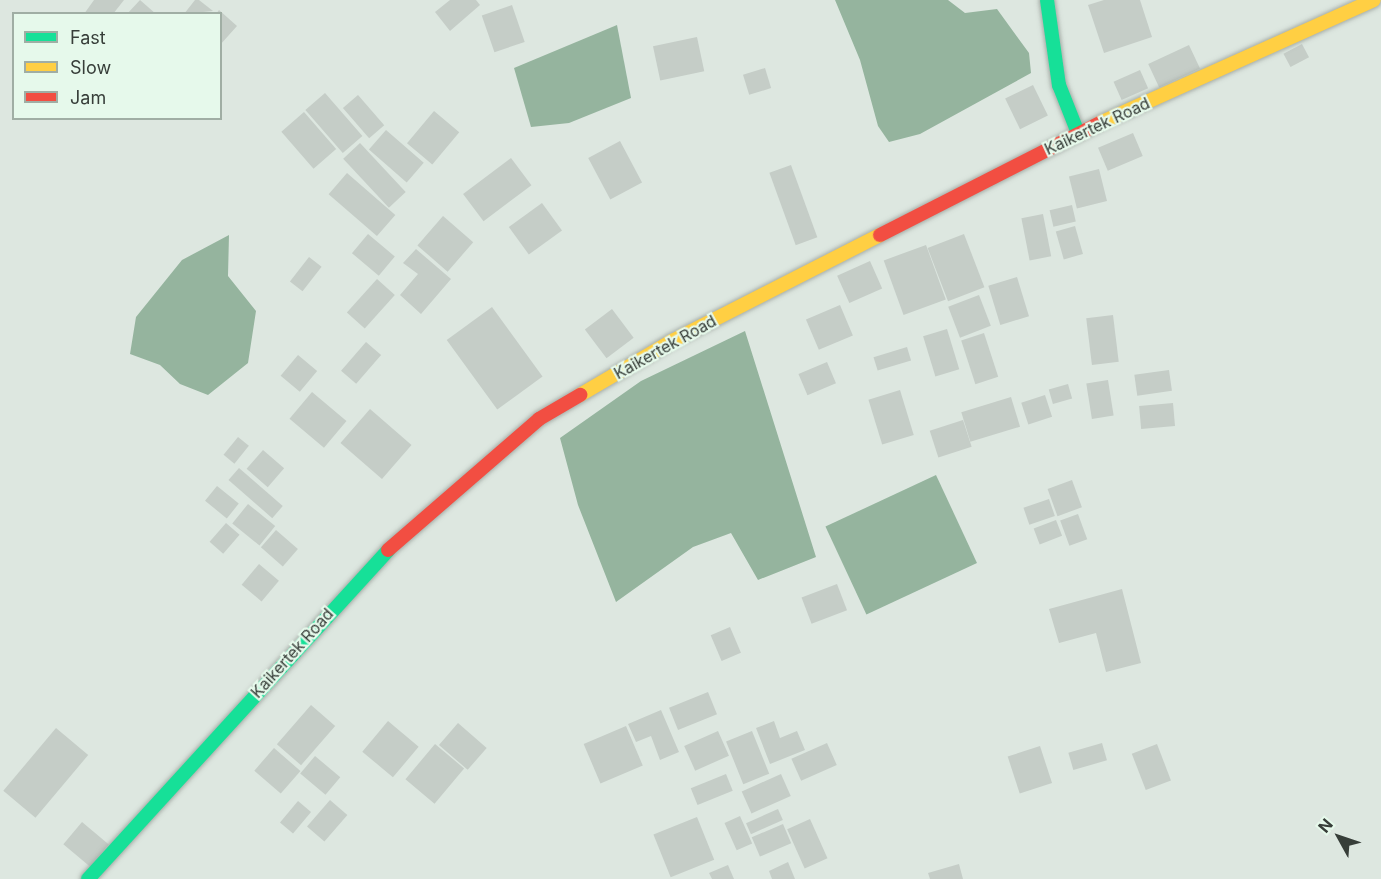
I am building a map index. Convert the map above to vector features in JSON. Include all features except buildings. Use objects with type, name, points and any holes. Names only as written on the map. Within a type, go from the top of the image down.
[{"type":"main road","points":[[1047,0],[1059,85],[1078,133]]},
{"type":"main road","name":"Kaikertek Road","points":[[88,879],[408,528],[539,418],[672,341],[1078,133],[1374,0]]},
{"type":"shaded area","points":[[835,0],[948,0],[965,13],[997,9],[1029,53],[1031,73],[920,134],[889,142],[878,126],[860,60]]},
{"type":"shaded area","points":[[617,25],[631,98],[569,123],[531,127],[514,68]]},
{"type":"shaded area","points":[[229,235],[228,276],[256,311],[248,363],[208,395],[180,384],[160,365],[130,354],[136,317],[182,260]]},
{"type":"shaded area","points":[[745,331],[816,557],[758,580],[731,533],[693,547],[616,602],[578,505],[560,438],[641,381]]},
{"type":"shaded area","points":[[936,475],[977,563],[866,614],[825,527]]},
{"type":"traffic: fast","points":[[1047,0],[1059,85],[1078,133]]},
{"type":"traffic: fast","points":[[88,879],[388,550]]},
{"type":"traffic: slow","points":[[1100,123],[1374,0]]},
{"type":"traffic: slow","points":[[580,395],[672,341],[880,235]]},
{"type":"traffic: jam","points":[[880,235],[1100,123]]},
{"type":"traffic: jam","points":[[388,550],[539,419],[580,395]]}]
